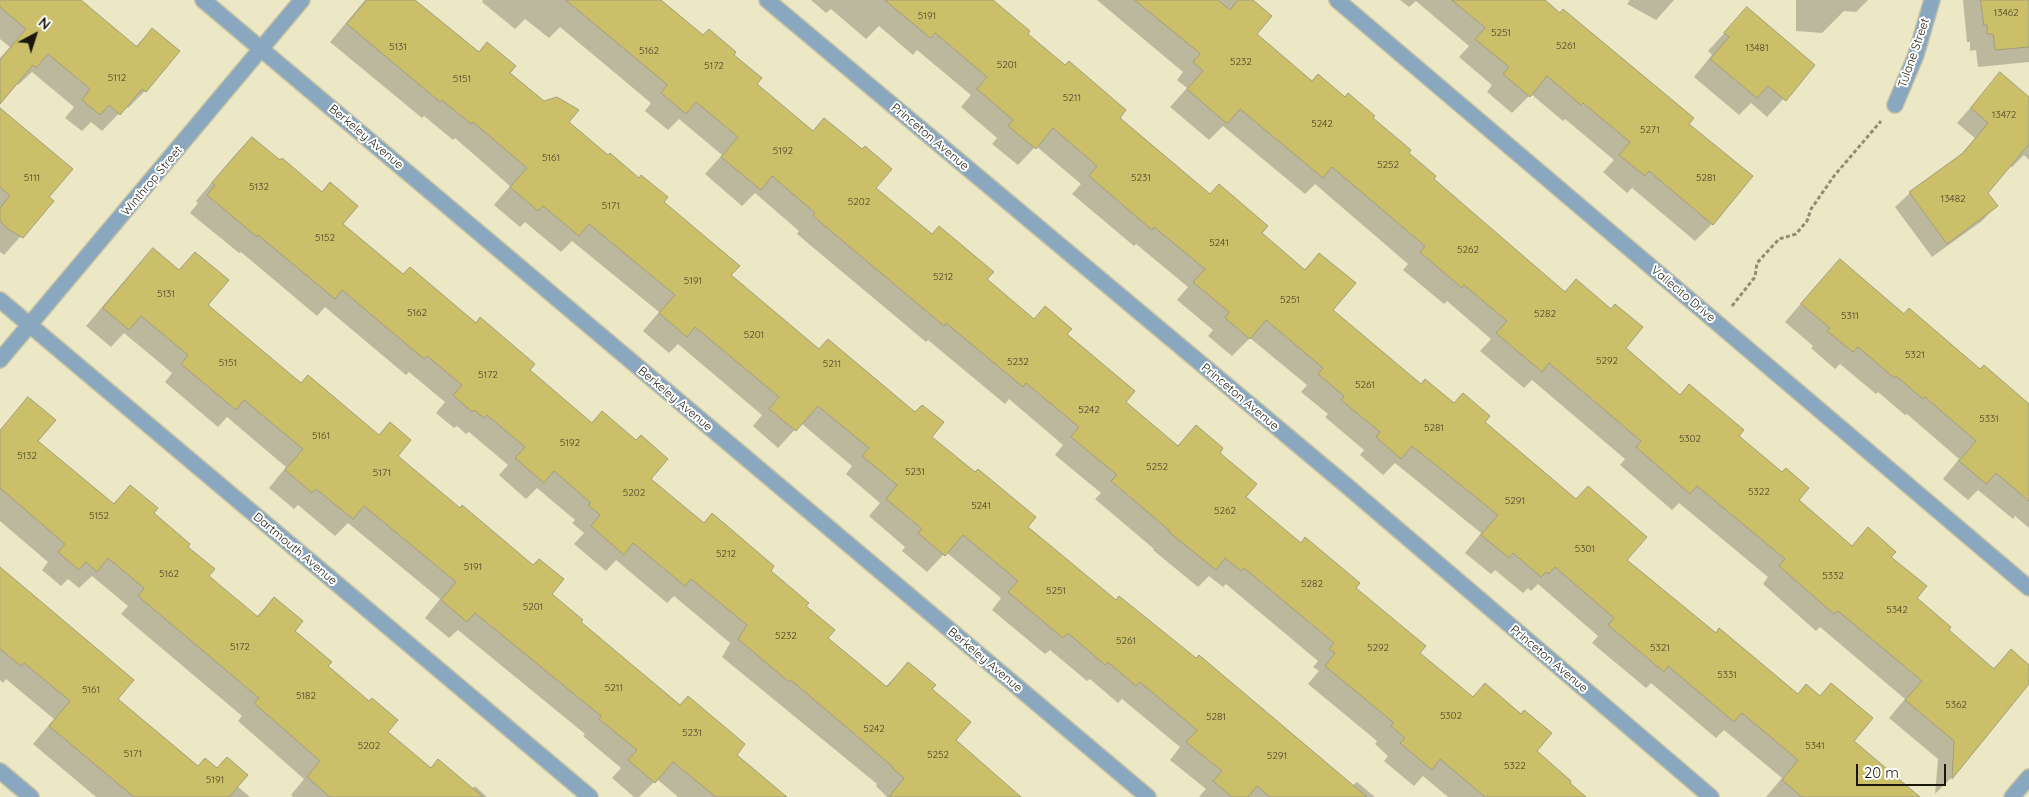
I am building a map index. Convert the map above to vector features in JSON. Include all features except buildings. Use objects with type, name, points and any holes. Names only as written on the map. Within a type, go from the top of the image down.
[{"type":"street","name":"Berkeley Avenue","points":[[203,0],[1148,797]]},
{"type":"street","name":"Winthrop Street","points":[[0,360],[302,0]]},
{"type":"street","name":"Princeton Avenue","points":[[767,0],[1347,486],[1711,797]]},
{"type":"street","name":"Vallecito Drive","points":[[1337,0],[2029,588]]},
{"type":"street","name":"Tulane Street","points":[[1895,105],[1916,55],[1932,0]]},
{"type":"street","name":"Dartmouth Avenue","points":[[0,300],[590,797]]},
{"type":"street","points":[[0,771],[31,797]]},
{"type":"street","points":[[2012,797],[2029,777]]},
{"type":"path","points":[[1717,324],[1755,277],[1757,263],[1779,239],[1796,234],[1807,221],[1811,209],[1834,176],[1895,105]]}]
